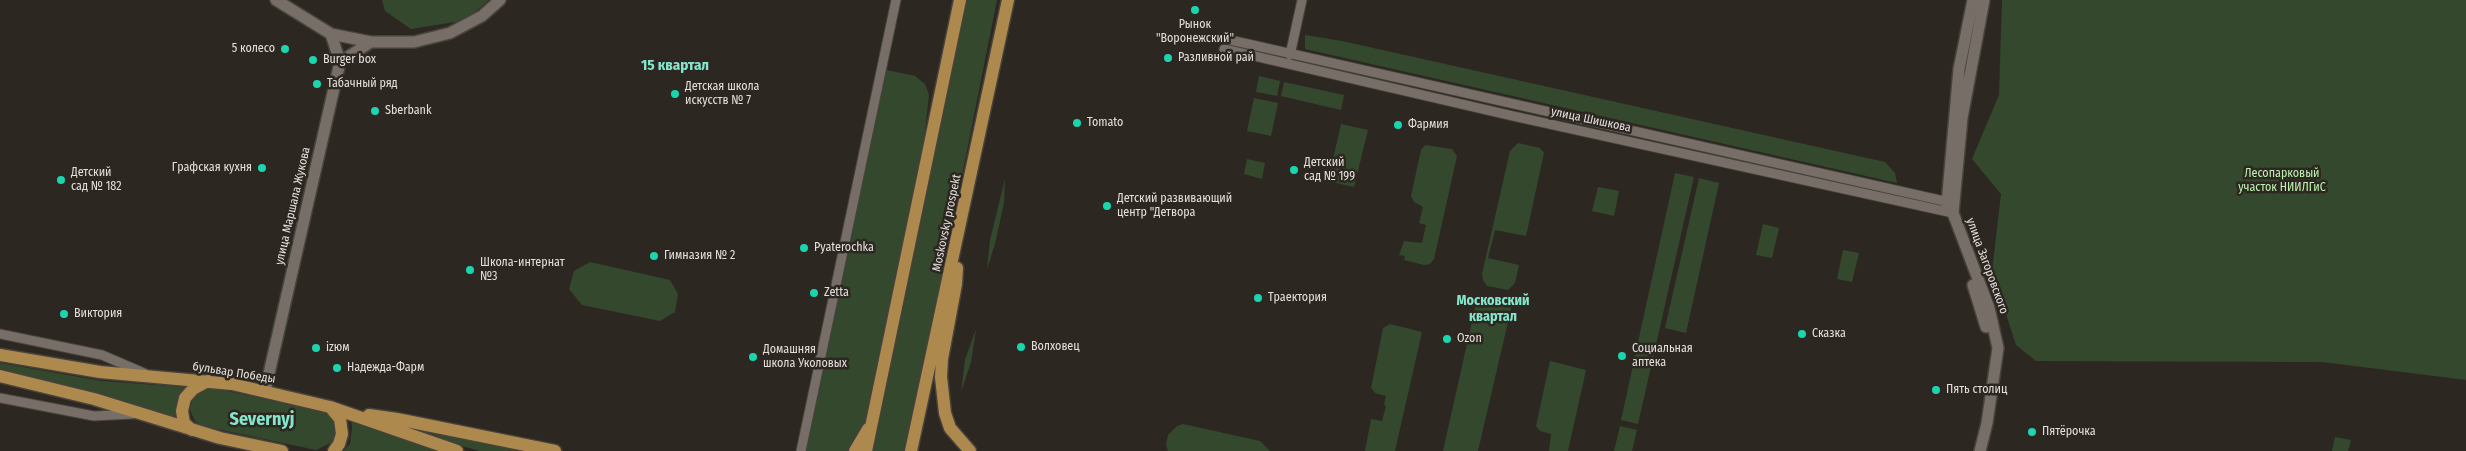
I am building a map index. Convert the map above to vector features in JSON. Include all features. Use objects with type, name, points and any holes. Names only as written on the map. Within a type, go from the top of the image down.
[{"type":"main road","points":[[866,451],[960,0]]},
{"type":"main road","name":"Moskovsky prospekt","points":[[911,451],[1008,0]]},
{"type":"main road","points":[[958,233],[956,284],[942,360],[941,377],[945,414],[950,428],[970,451]]},
{"type":"main road","name":"бульвар Победы","points":[[0,355],[50,365],[208,381],[265,392],[350,413],[399,433],[457,451]]},
{"type":"main road","points":[[0,376],[61,390],[144,413],[192,430],[232,441],[280,451]]},
{"type":"main road","points":[[192,430],[184,423],[182,411],[185,398],[193,389],[208,381]]},
{"type":"main road","points":[[330,407],[340,420],[342,434],[340,444],[334,451]]},
{"type":"main road","points":[[350,413],[397,419],[555,451]]},
{"type":"main road","points":[[855,451],[872,423]]},
{"type":"street","points":[[276,0],[331,34],[371,42],[414,42],[450,33],[482,16],[500,0]]},
{"type":"street","points":[[801,451],[896,0]]},
{"type":"street","points":[[1290,55],[1302,0]]},
{"type":"street","name":"улица Загоровского","points":[[1972,0],[1959,69],[1950,208],[1991,346],[1982,421],[1973,451]]},
{"type":"street","name":"улица Загоровского","points":[[1980,451],[1987,423],[1998,348],[1989,308],[1950,208],[1969,72],[1984,0]]},
{"type":"street","points":[[331,34],[340,62],[371,42]]},
{"type":"street","name":"улица Шишкова","points":[[1225,44],[1290,55],[1950,208],[1494,112],[1225,44]]},
{"type":"street","name":"улица Маршала Жукова","points":[[265,392],[340,62]]},
{"type":"street","points":[[0,334],[102,355],[149,375]]},
{"type":"street","points":[[0,398],[94,416],[144,413]]},
{"type":"street","points":[[232,441],[245,451]]},
{"type":"green space","points":[[382,0],[489,0],[473,14],[455,22],[411,29],[385,11]]},
{"type":"green space","points":[[966,0],[997,0],[907,451],[870,451]]},
{"type":"green space","name":"Лесопарковый участок НИИЛГиС","points":[[2002,0],[2466,0],[2466,380],[2322,362],[2036,361],[2016,345],[1992,271],[2001,194],[1972,159],[1999,95]]},
{"type":"green space","points":[[1305,35],[1342,41],[1885,162],[1895,173],[1897,183],[1305,49]]},
{"type":"green space","points":[[882,69],[915,76],[925,84],[929,95],[923,151],[872,423],[855,451],[801,451]]},
{"type":"green space","points":[[1259,76],[1280,81],[1277,96],[1256,92]]},
{"type":"green space","points":[[1284,82],[1344,95],[1341,110],[1281,96]]},
{"type":"green space","points":[[1254,98],[1278,103],[1271,136],[1247,131]]},
{"type":"green space","points":[[1341,124],[1368,130],[1354,187],[1328,181]]},
{"type":"green space","points":[[1518,143],[1540,148],[1544,153],[1526,236],[1495,230],[1488,258],[1519,265],[1515,283],[1508,290],[1487,286],[1482,274],[1510,151]]},
{"type":"green space","points":[[1425,145],[1452,149],[1457,156],[1434,259],[1430,264],[1424,265],[1404,260],[1405,256],[1399,255],[1404,241],[1422,243],[1426,225],[1419,223],[1423,207],[1414,202],[1411,196],[1421,150]]},
{"type":"green space","points":[[1247,159],[1265,163],[1262,179],[1244,174]]},
{"type":"green space","points":[[1675,173],[1694,177],[1638,424],[1621,420]]},
{"type":"green space","points":[[1699,178],[1719,183],[1686,333],[1665,328]]},
{"type":"green space","points":[[1005,179],[1004,203],[995,244],[987,269],[990,240]]},
{"type":"green space","points":[[1598,187],[1619,191],[1614,216],[1592,211]]},
{"type":"green space","points":[[1763,224],[1779,228],[1772,258],[1756,255]]},
{"type":"green space","points":[[1843,250],[1859,253],[1852,282],[1837,279]]},
{"type":"green space","points":[[590,262],[670,280],[678,294],[675,312],[660,321],[582,305],[569,289],[574,271]]},
{"type":"green space","points":[[1485,295],[1503,298],[1510,303],[1511,309],[1478,451],[1443,451],[1477,299]]},
{"type":"green space","points":[[1390,324],[1422,332],[1395,451],[1365,451],[1371,419],[1382,421],[1386,406],[1384,405],[1386,396],[1375,393],[1371,388],[1383,328]]},
{"type":"green space","points":[[976,329],[971,362],[961,392],[965,360]]},
{"type":"green space","points":[[1550,361],[1586,370],[1568,451],[1549,451],[1551,434],[1540,431],[1536,426]]},
{"type":"green space","points":[[0,363],[102,381],[185,387],[174,419],[99,393],[0,371]]},
{"type":"green space","points":[[212,388],[323,411],[335,425],[335,435],[331,443],[316,450],[203,426],[195,421],[190,410],[193,398],[201,389]]},
{"type":"green space","points":[[351,418],[440,451],[343,451],[350,444]]},
{"type":"green space","points":[[1183,424],[1260,441],[1270,451],[1168,451],[1166,445],[1168,435],[1177,426]]},
{"type":"green space","points":[[1620,426],[1637,430],[1632,451],[1614,451]]},
{"type":"green space","points":[[412,427],[524,451],[480,451],[433,438],[408,428]]},
{"type":"green space","points":[[2335,437],[2351,440],[2348,451],[2332,451]]},
{"type":"place","name":"Рынок \"Воронежский\"","points":[[1195,10]]},
{"type":"place","name":"5 колесо","points":[[285,49]]},
{"type":"place","name":"Разливной рай","points":[[1168,58]]},
{"type":"place","name":"Burger box","points":[[313,60]]},
{"type":"place","name":"Табачный ряд","points":[[317,84]]},
{"type":"place","name":"Детская школа искусств № 7","points":[[675,94]]},
{"type":"place","name":"Sberbank","points":[[375,111]]},
{"type":"place","name":"Tomato","points":[[1077,123]]},
{"type":"place","name":"Фармия","points":[[1398,125]]},
{"type":"place","name":"Графская кухня","points":[[262,168]]},
{"type":"place","name":"Детский сад № 199","points":[[1294,170]]},
{"type":"place","name":"Детский сад № 182","points":[[61,180]]},
{"type":"place","name":"Детский развивающий центр \"Детвора","points":[[1107,206]]},
{"type":"place","name":"Pyaterochka","points":[[804,248]]},
{"type":"place","name":"Гимназия № 2","points":[[654,256]]},
{"type":"place","name":"Школа-интернат №3","points":[[470,270]]},
{"type":"place","name":"Zetta","points":[[814,293]]},
{"type":"place","name":"Траектория","points":[[1258,298]]},
{"type":"place","name":"Виктория","points":[[64,314]]},
{"type":"place","name":"Сказка","points":[[1802,334]]},
{"type":"place","name":"Ozon","points":[[1447,339]]},
{"type":"place","name":"Волховец","points":[[1021,347]]},
{"type":"place","name":"izюм","points":[[316,348]]},
{"type":"place","name":"Социальная аптека","points":[[1622,356]]},
{"type":"place","name":"Домашняя школа Уколовых","points":[[753,357]]},
{"type":"place","name":"Надежда-Фарм","points":[[337,368]]},
{"type":"place","name":"Пять столиц","points":[[1936,390]]},
{"type":"place","name":"Пятёрочка","points":[[2032,432]]},
{"type":"district","name":"15 квартал","points":[[675,66]]},
{"type":"district","name":"Московский квартал","points":[[1493,310]]},
{"type":"district","name":"Severnyj","points":[[262,420]]}]
